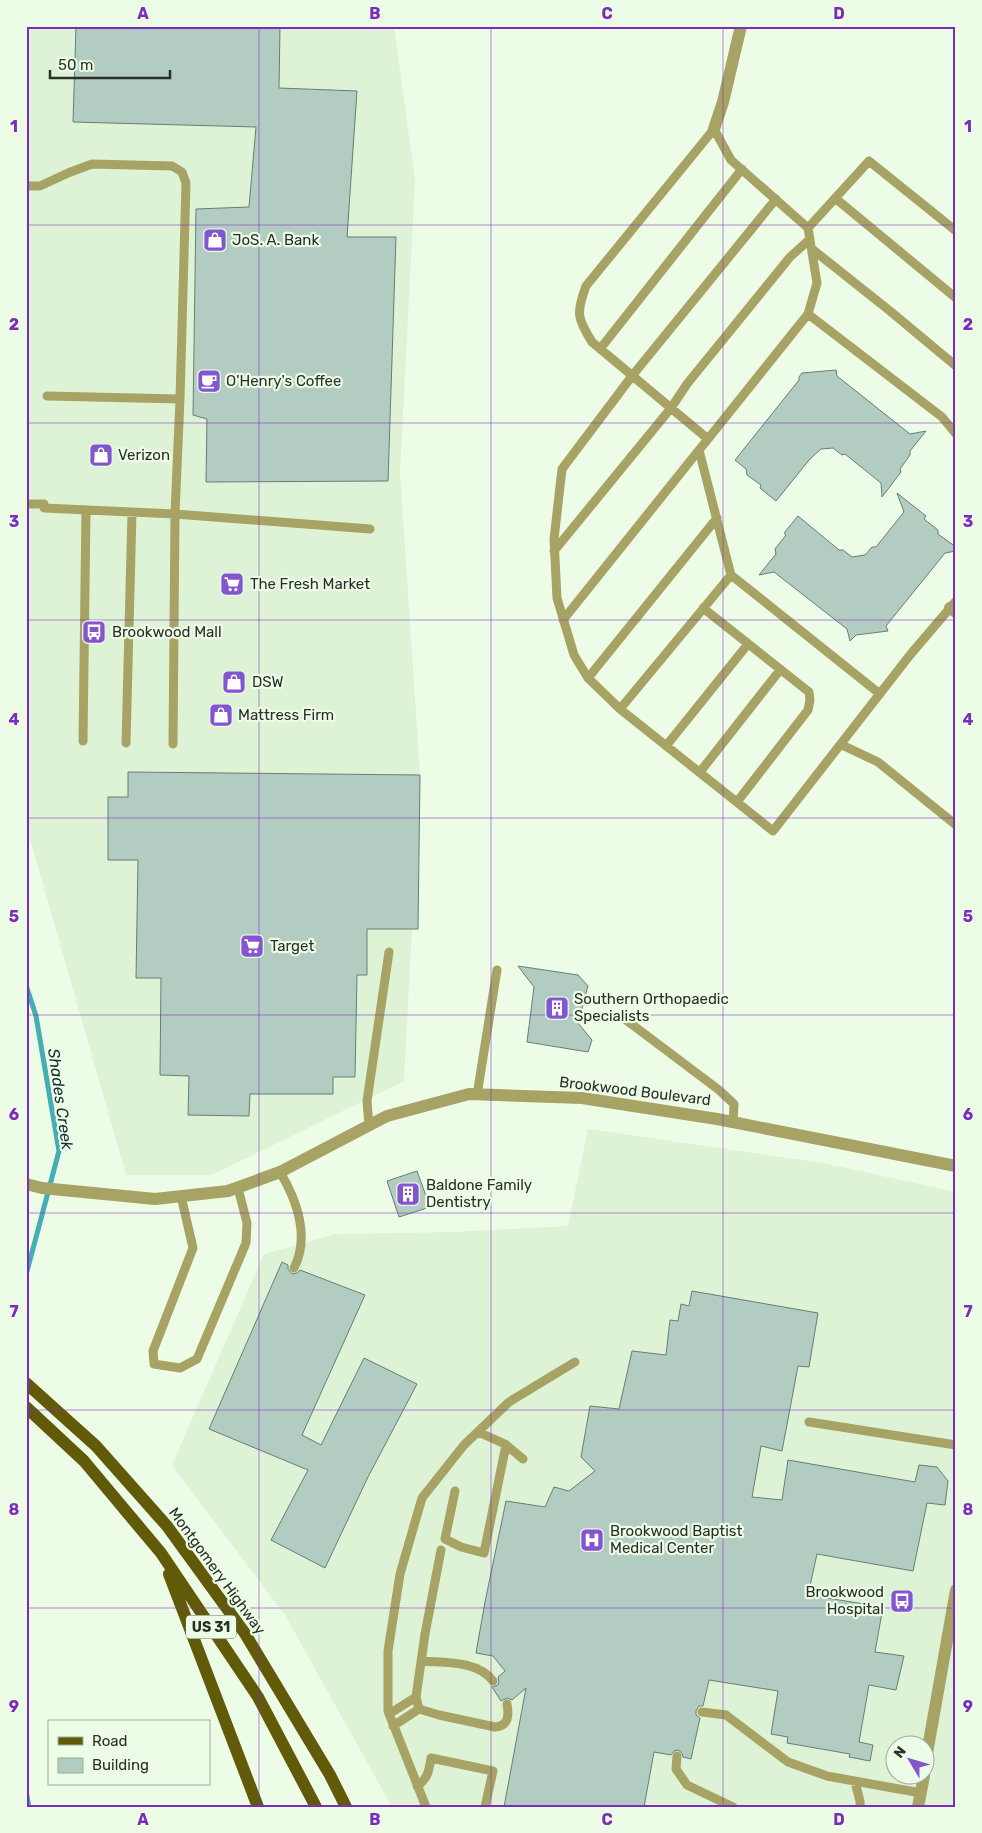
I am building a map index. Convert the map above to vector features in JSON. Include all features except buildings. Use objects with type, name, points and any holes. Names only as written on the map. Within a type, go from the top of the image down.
[{"type":"main road","name":"Montgomery Highway","points":[[26,1383],[96,1446],[167,1526],[244,1632],[330,1775],[346,1807]]},
{"type":"main road","name":"US 31","points":[[26,1407],[84,1462],[161,1553],[258,1697],[316,1807]]},
{"type":"main road","points":[[161,1553],[258,1807]]},
{"type":"main road","points":[[330,1775],[352,1807]]},
{"type":"street","points":[[714,129],[724,102],[740,26]]},
{"type":"street","name":"Brookwood Boulevard","points":[[26,1184],[47,1189],[155,1199],[228,1191],[280,1172],[386,1116],[469,1094],[582,1098],[733,1122],[956,1166]]},
{"type":"street","points":[[930,1736],[956,1590]]},
{"type":"street","points":[[918,1807],[922,1786]]},
{"type":"lane","points":[[563,620],[699,450],[708,439],[808,314],[817,283],[808,228],[731,160],[714,129],[586,286],[579,307],[581,324],[592,342],[708,439]]},
{"type":"lane","points":[[808,228],[869,161],[956,231]]},
{"type":"lane","points":[[26,186],[40,186],[92,164],[172,166],[182,172],[186,183],[175,514],[173,744]]},
{"type":"lane","points":[[600,349],[742,169]]},
{"type":"lane","points":[[835,198],[956,298]]},
{"type":"lane","points":[[776,199],[632,376],[562,469],[554,539],[557,598],[574,656],[588,678],[620,709],[773,832],[910,655],[954,607]]},
{"type":"lane","points":[[554,551],[671,408],[687,384],[790,257],[810,239]]},
{"type":"lane","points":[[812,249],[956,366]]},
{"type":"lane","points":[[808,314],[942,417],[955,430]]},
{"type":"lane","points":[[47,396],[180,399]]},
{"type":"lane","points":[[699,450],[731,575],[880,694]]},
{"type":"lane","points":[[26,504],[370,530]]},
{"type":"lane","points":[[83,741],[86,510]]},
{"type":"lane","points":[[126,743],[132,513]]},
{"type":"lane","points":[[588,678],[717,518]]},
{"type":"lane","points":[[620,709],[731,575]]},
{"type":"lane","points":[[703,608],[809,692],[808,710],[736,802]]},
{"type":"lane","points":[[666,746],[748,644]]},
{"type":"lane","points":[[700,772],[780,670]]},
{"type":"lane","points":[[842,745],[878,762],[956,826]]},
{"type":"lane","points":[[369,1126],[367,1101],[389,952]]},
{"type":"lane","points":[[477,1095],[497,970]]},
{"type":"lane","points":[[622,1017],[719,1090],[734,1104],[733,1122]]},
{"type":"lane","points":[[280,1172],[291,1189],[299,1212],[302,1237],[298,1260],[294,1268]]},
{"type":"lane","points":[[181,1196],[193,1248],[153,1351],[154,1364],[180,1368],[197,1359],[246,1242],[247,1224],[238,1188]]},
{"type":"lane","points":[[426,1807],[389,1714],[388,1651],[400,1574],[422,1498],[464,1445],[509,1402],[576,1362]]},
{"type":"lane","points":[[808,1422],[956,1445]]},
{"type":"lane","points":[[478,1432],[506,1445],[523,1459]]},
{"type":"lane","points":[[455,1491],[445,1539],[461,1547],[484,1553],[506,1445]]},
{"type":"lane","points":[[419,1709],[416,1697],[421,1660],[441,1550]]},
{"type":"lane","points":[[421,1660],[481,1669],[493,1681]]},
{"type":"lane","points":[[389,1714],[416,1697]]},
{"type":"lane","points":[[393,1726],[419,1709],[439,1715],[501,1726],[507,1722],[509,1715],[507,1704]]},
{"type":"lane","points":[[702,1712],[726,1716],[788,1762],[826,1776],[920,1793]]},
{"type":"lane","points":[[677,1756],[676,1770],[687,1785],[733,1807]]},
{"type":"lane","points":[[417,1786],[428,1776],[431,1758],[493,1771],[485,1807]]},
{"type":"lane","points":[[856,1782],[860,1807]]},
{"type":"shaded area","points":[[26,26],[394,26],[415,180],[400,473],[420,775],[404,1081],[212,1175],[126,1175],[26,825]]},
{"type":"shaded area","name":"Brookwood Baptist Medical Center","points":[[588,1129],[823,1163],[956,1192],[956,1807],[392,1807],[285,1615],[172,1465],[264,1254],[336,1234],[455,1232],[568,1226]]},
{"type":"waterway","name":"Shades Creek","points":[[26,985],[36,1016],[59,1151],[26,1275]]},
{"type":"waterway","name":"Shades Creek","points":[[26,1791],[29,1807]]},
{"type":"place","name":"JoS. A. Bank","points":[[215,240]]},
{"type":"place","name":"O'Henry's Coffee","points":[[209,381]]},
{"type":"place","name":"Verizon","points":[[101,455]]},
{"type":"place","name":"The Fresh Market","points":[[232,584]]},
{"type":"place","name":"Brookwood Mall","points":[[94,632]]},
{"type":"place","name":"DSW","points":[[234,682]]},
{"type":"place","name":"Mattress Firm","points":[[221,715]]},
{"type":"place","name":"Target","points":[[252,946]]},
{"type":"place","name":"Southern Orthopaedic Specialists","points":[[557,1008]]},
{"type":"place","name":"Baldone Family Dentistry","points":[[408,1194]]},
{"type":"place","name":"Brookwood Baptist Medical Center","points":[[592,1540]]},
{"type":"place","name":"Brookwood Hospital","points":[[902,1601]]}]
